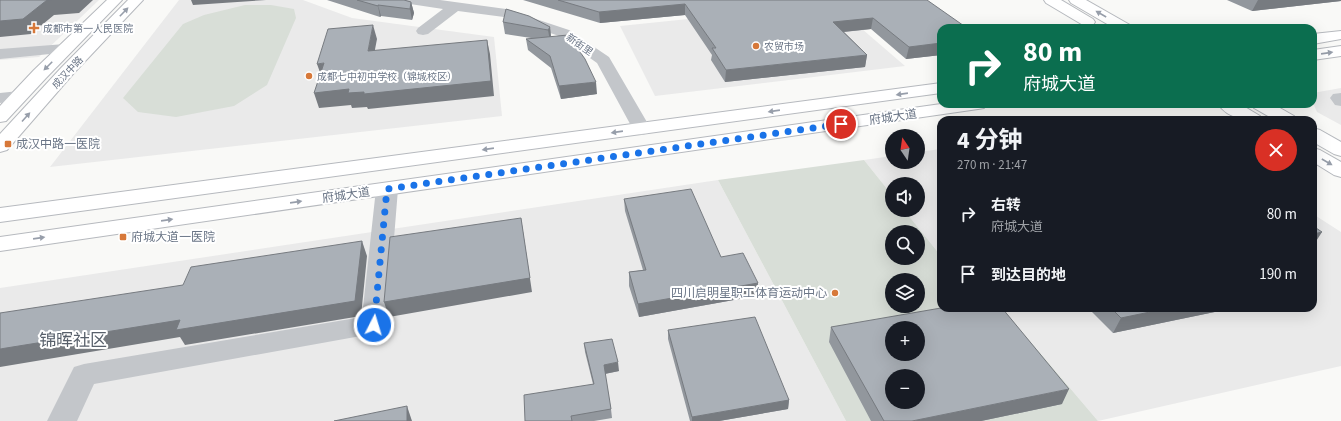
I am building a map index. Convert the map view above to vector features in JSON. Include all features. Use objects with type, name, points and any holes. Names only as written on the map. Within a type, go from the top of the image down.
[{"type":"main road","name":"成汉中路","points":[[0,117],[65,49],[115,0]]},
{"type":"main road","name":"成汉中路","points":[[0,146],[67,72],[136,0]]},
{"type":"main road","points":[[1051,0],[1091,24]]},
{"type":"main road","points":[[1076,0],[1118,24]]},
{"type":"main road","points":[[1317,38],[1341,35]]},
{"type":"main road","points":[[1317,54],[1341,51]]},
{"type":"main road","name":"府城大道","points":[[0,215],[937,89]]},
{"type":"main road","name":"府城大道","points":[[0,244],[950,108]]},
{"type":"main road","points":[[1234,108],[1247,116]]},
{"type":"main road","points":[[1267,108],[1281,116]]},
{"type":"main road","points":[[1317,136],[1341,150]]},
{"type":"main road","points":[[1317,156],[1341,171]]},
{"type":"street","name":"新街里","points":[[410,0],[506,13],[564,32],[603,60],[642,128]]},
{"type":"street","points":[[423,31],[455,6]]},
{"type":"street","points":[[0,54],[65,49]]},
{"type":"street","points":[[0,98],[19,96]]},
{"type":"street","points":[[62,421],[84,375],[374,325],[387,189]]},
{"type":"shaded area","name":"成都市第一人民医院","points":[[0,0],[99,0],[39,57],[0,60]]},
{"type":"shaded area","name":"成都七中初中学校（锦城校区）","points":[[179,0],[303,0],[352,18],[494,37],[502,116],[50,167]]},
{"type":"shaded area","name":"农贸市场","points":[[833,4],[905,66],[655,96],[620,26]]},
{"type":"shaded area","points":[[245,5],[271,5],[294,9],[296,18],[267,85],[234,106],[176,117],[138,112],[123,98],[183,24],[204,15]]},
{"type":"shaded area","points":[[1341,88],[1341,125],[1317,112],[1315,108],[1317,108],[1317,92]]},
{"type":"shaded area","points":[[937,150],[937,251],[925,236],[925,225],[916,225],[910,217],[925,217],[925,177],[885,177],[885,186],[864,160],[885,157],[885,169],[925,169],[925,151]]},
{"type":"shaded area","name":"四川启明星职工体育运动中心","points":[[864,160],[885,186],[885,217],[910,217],[916,225],[885,225],[885,265],[925,265],[925,236],[937,251],[937,312],[1005,312],[1098,421],[846,421],[718,180]]},
{"type":"shaded area","points":[[718,180],[846,421],[0,421],[0,288]]},
{"type":"shaded area","points":[[1317,217],[1341,232],[1341,366],[1098,421],[1005,312],[1317,312]]},
{"type":"building","points":[[0,0],[47,0],[23,19],[0,21]]},
{"type":"building","points":[[357,0],[404,0],[411,2],[410,9],[378,6]]},
{"type":"building","points":[[558,0],[927,0],[961,24],[937,24],[937,44],[909,47],[873,18],[833,22],[867,55],[726,70],[712,48],[716,48],[685,4],[599,12]]},
{"type":"building","points":[[506,9],[529,16],[550,27],[548,30],[503,22]]},
{"type":"building","points":[[373,25],[368,51],[487,40],[491,81],[364,94],[364,92],[348,93],[349,89],[314,93],[324,63],[317,64],[328,29]]},
{"type":"building","points":[[568,35],[585,59],[596,82],[559,86],[550,56],[526,39]]},
{"type":"building","points":[[691,189],[721,257],[743,253],[758,283],[638,304],[629,272],[646,270],[624,199]]},
{"type":"building","points":[[521,218],[530,278],[384,302],[390,237]]},
{"type":"building","points":[[1317,229],[1322,232],[1317,233]]},
{"type":"building","points":[[362,241],[355,301],[176,330],[180,320],[0,349],[0,313],[183,285],[191,267]]},
{"type":"building","points":[[937,309],[937,312],[1005,312],[1069,389],[912,421],[884,421],[831,327],[912,313],[925,313],[925,311]]},
{"type":"building","points":[[1115,312],[1150,312],[1121,318]]},
{"type":"building","points":[[755,317],[789,400],[692,417],[668,330]]},
{"type":"building","points":[[612,339],[618,362],[604,365],[611,409],[571,416],[572,421],[525,421],[524,395],[594,384],[584,343]]},
{"type":"building","points":[[407,406],[407,421],[334,421]]},
{"type":"place","name":"成都市第一人民医院","points":[[34,28]]},
{"type":"place","name":"农贸市场","points":[[756,46]]},
{"type":"place","name":"成都七中初中学校（锦城校区）","points":[[309,76]]},
{"type":"place","name":"成汉中路一医院","points":[[8,144]]},
{"type":"place","name":"府城大道一医院","points":[[123,237]]},
{"type":"place","name":"四川启明星职工体育运动中心","points":[[835,293]]},
{"type":"district","name":"锦晖社区","points":[[73,340]]},
{"type":"route","points":[[374,325],[387,189],[841,124]]}]
